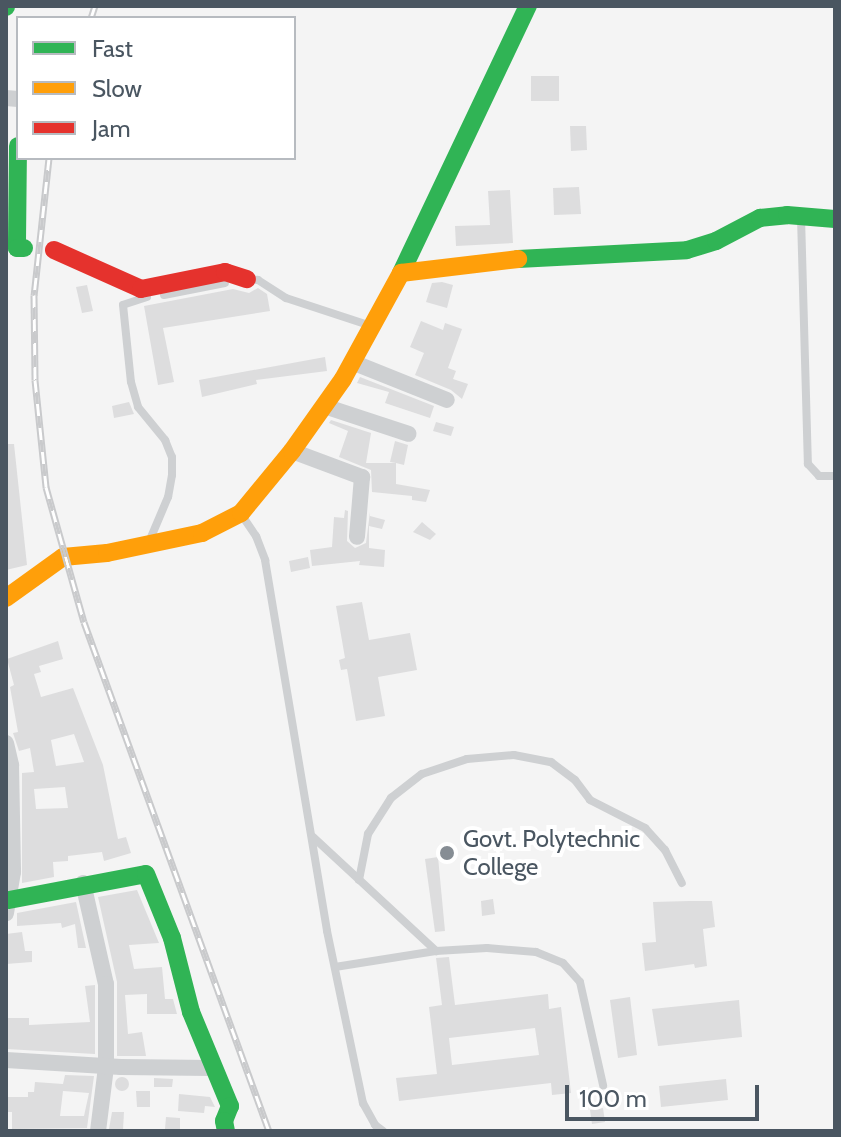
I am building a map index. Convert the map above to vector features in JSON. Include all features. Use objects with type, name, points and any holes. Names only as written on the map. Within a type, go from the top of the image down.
[{"type":"street","points":[[6,598],[63,557],[147,545],[202,533],[241,513],[292,451],[352,362],[401,273],[528,6]]},
{"type":"street","points":[[18,160],[17,248],[24,248]]},
{"type":"street","points":[[401,273],[530,257],[687,250],[716,241],[760,218],[801,216],[835,219]]},
{"type":"street","points":[[54,250],[141,289],[225,272],[247,279]]},
{"type":"street","points":[[352,362],[447,400]]},
{"type":"street","points":[[324,406],[409,434]]},
{"type":"street","points":[[292,451],[362,477],[357,537]]},
{"type":"street","points":[[6,743],[11,765],[13,872],[8,907],[83,883],[146,874],[172,938],[191,1012],[211,1068],[230,1106],[224,1121],[226,1131]]},
{"type":"street","points":[[83,883],[106,984],[106,1067],[98,1131]]},
{"type":"street","points":[[6,1060],[106,1067],[211,1068]]},
{"type":"lane","points":[[801,216],[808,464],[819,476],[835,476]]},
{"type":"lane","points":[[147,545],[168,497],[172,457],[165,440],[138,407],[131,382],[123,305],[247,279],[258,280],[286,298],[372,326]]},
{"type":"lane","points":[[241,513],[256,536],[265,560],[335,967],[363,1103],[375,1125],[383,1131]]},
{"type":"lane","points":[[359,880],[368,834],[391,798],[422,774],[467,759],[514,755],[551,762],[575,780],[590,800],[645,828],[665,850],[682,883]]},
{"type":"lane","points":[[312,836],[436,951]]},
{"type":"lane","points":[[335,967],[436,951],[487,948],[536,952],[563,963],[580,982],[603,1085]]},
{"type":"building","points":[[531,76],[559,76],[559,101],[531,101]]},
{"type":"building","points":[[570,126],[586,126],[587,150],[571,151]]},
{"type":"building","points":[[579,187],[581,214],[554,215],[553,188]]},
{"type":"building","points":[[510,190],[513,243],[456,246],[455,226],[490,225],[488,191]]},
{"type":"building","points":[[432,283],[453,285],[447,308],[426,302]]},
{"type":"building","points":[[87,285],[93,311],[82,313],[76,287]]},
{"type":"building","points":[[258,288],[267,294],[270,311],[163,328],[174,382],[158,385],[144,306],[233,289],[249,293]]},
{"type":"building","points":[[421,321],[443,330],[445,323],[462,329],[448,368],[456,371],[453,379],[468,384],[462,399],[451,390],[415,375],[424,353],[410,347]]},
{"type":"building","points":[[325,357],[327,371],[256,380],[257,384],[202,397],[199,380]]},
{"type":"building","points":[[360,377],[434,406],[430,418],[385,403],[389,392],[357,383]]},
{"type":"building","points":[[129,402],[134,414],[114,418],[112,406]]},
{"type":"building","points":[[331,420],[371,433],[366,463],[396,463],[396,484],[430,490],[426,502],[412,500],[412,496],[372,492],[371,470],[339,457],[348,431],[329,423]]},
{"type":"building","points":[[436,422],[454,427],[451,436],[433,431]]},
{"type":"building","points":[[395,441],[408,445],[404,465],[390,462]]},
{"type":"building","points":[[6,444],[14,444],[27,565],[6,570]]},
{"type":"building","points":[[345,510],[348,511],[347,541],[355,548],[366,543],[370,512],[370,516],[385,520],[382,529],[369,526],[369,548],[385,550],[384,567],[359,565],[360,561],[312,566],[310,550],[332,547],[334,517],[344,518]]},
{"type":"building","points":[[422,522],[436,534],[430,540],[413,532]]},
{"type":"building","points":[[308,557],[310,568],[291,572],[289,561]]},
{"type":"building","points":[[362,602],[369,640],[410,633],[417,670],[378,677],[385,716],[356,721],[347,669],[341,670],[339,660],[345,658],[336,606]]},
{"type":"building","points":[[58,641],[63,659],[39,666],[41,672],[34,674],[41,697],[73,688],[103,765],[118,839],[126,837],[131,853],[104,861],[102,852],[68,856],[68,861],[53,862],[54,877],[22,883],[22,773],[34,772],[30,748],[19,751],[13,733],[18,732],[10,687],[14,685],[7,659]],"holes":[[[74,734],[84,762],[56,766],[51,740]],[[65,787],[68,808],[36,809],[34,789]]]},
{"type":"building","points":[[438,857],[445,931],[435,932],[425,859]]},
{"type":"building","points":[[137,890],[159,943],[129,945],[134,969],[162,967],[165,999],[173,999],[177,1014],[147,1014],[147,994],[125,995],[128,1034],[142,1032],[146,1056],[117,1056],[117,982],[98,897]]},
{"type":"building","points":[[493,899],[495,914],[482,916],[481,901]]},
{"type":"building","points":[[712,901],[715,927],[703,929],[707,966],[695,968],[694,964],[645,971],[642,943],[656,942],[653,902]]},
{"type":"building","points":[[76,902],[86,948],[78,948],[75,924],[62,928],[61,923],[17,926],[17,913]]},
{"type":"building","points":[[22,932],[25,951],[32,951],[32,962],[6,964],[6,934]]},
{"type":"building","points":[[449,957],[455,1005],[548,994],[549,1009],[561,1007],[571,1093],[552,1095],[551,1083],[399,1101],[396,1078],[437,1074],[429,1007],[442,1005],[436,958]],"holes":[[[535,1028],[539,1055],[452,1065],[449,1038]]]},
{"type":"building","points":[[95,985],[95,1054],[6,1049],[6,1018],[29,1018],[29,1025],[90,1022],[85,986]]},
{"type":"building","points":[[630,997],[637,1055],[618,1058],[610,1000]]},
{"type":"building","points":[[739,1000],[742,1037],[658,1046],[652,1009]]},
{"type":"building","points":[[65,1075],[94,1076],[87,1128],[12,1129],[12,1112],[6,1112],[6,1097],[28,1097],[28,1092],[34,1092],[35,1082],[63,1084]],"holes":[[[63,1091],[89,1093],[84,1116],[60,1116]]]},
{"type":"building","points":[[122,1077],[129,1084],[122,1091],[115,1084]]},
{"type":"building","points":[[154,1078],[173,1079],[172,1087],[154,1087]]},
{"type":"building","points":[[726,1079],[728,1100],[661,1107],[659,1086]]},
{"type":"building","points":[[136,1091],[150,1091],[150,1107],[137,1107]]},
{"type":"building","points":[[179,1094],[210,1097],[215,1107],[205,1106],[204,1113],[178,1111]]},
{"type":"building","points":[[603,1108],[605,1122],[592,1124],[590,1110]]},
{"type":"building","points":[[112,1112],[124,1112],[123,1130],[109,1129]]},
{"type":"building","points":[[166,1117],[180,1118],[180,1129],[165,1129]]},
{"type":"railway","points":[[92,16],[95,6]]},
{"type":"railway","points":[[49,160],[34,295],[35,380],[46,487],[84,622],[269,1131]]},
{"type":"traffic: fast","points":[[401,273],[528,6]]},
{"type":"traffic: fast","points":[[18,160],[17,248],[24,248]]},
{"type":"traffic: fast","points":[[518,259],[687,250],[716,241],[760,218],[787,215],[835,219]]},
{"type":"traffic: fast","points":[[9,900],[146,874],[172,938],[191,1012],[230,1106],[224,1121],[226,1131]]},
{"type":"traffic: slow","points":[[6,598],[63,557],[107,553],[202,533],[241,513],[292,451],[343,379],[401,273],[518,259]]},
{"type":"traffic: jam","points":[[54,250],[141,289],[225,272],[247,279]]},
{"type":"place","name":"Govt. Polytechnic College","points":[[447,853]]}]
